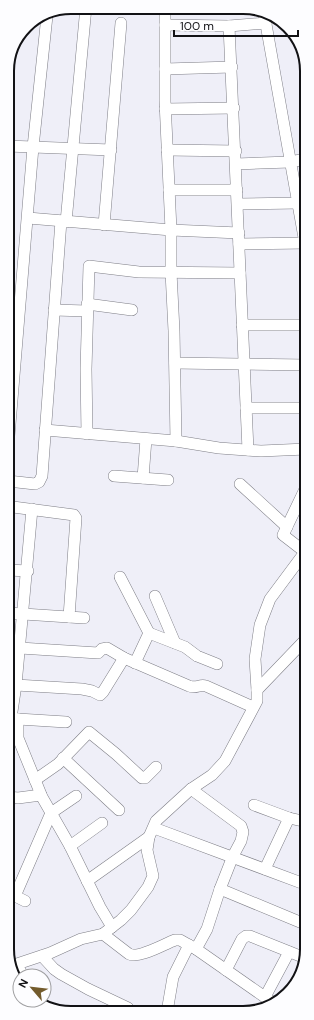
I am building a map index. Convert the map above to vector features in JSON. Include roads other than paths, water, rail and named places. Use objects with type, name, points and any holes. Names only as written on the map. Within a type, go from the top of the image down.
[{"type":"street","points":[[14,482],[34,484],[39,482],[42,476],[54,310],[85,14]]},
{"type":"street","points":[[165,14],[165,109],[171,230],[176,441]]},
{"type":"street","points":[[165,25],[230,26],[264,18]]},
{"type":"street","points":[[265,19],[290,162],[300,195]]},
{"type":"street","points":[[14,379],[33,147],[46,21]]},
{"type":"street","points":[[104,225],[121,23]]},
{"type":"street","points":[[230,26],[248,450]]},
{"type":"street","points":[[165,69],[232,67]]},
{"type":"street","points":[[165,109],[234,108]]},
{"type":"street","points":[[14,146],[111,150]]},
{"type":"street","points":[[167,150],[236,151]]},
{"type":"street","points":[[236,164],[290,162],[300,160]]},
{"type":"street","points":[[169,190],[237,190]]},
{"type":"street","points":[[238,204],[300,202]]},
{"type":"street","points":[[28,218],[171,230],[239,233]]},
{"type":"street","points":[[239,244],[300,245]]},
{"type":"street","points":[[87,434],[87,308],[89,266],[139,272],[240,273]]},
{"type":"street","points":[[54,310],[87,308],[132,310]]},
{"type":"street","points":[[242,325],[300,325]]},
{"type":"street","points":[[174,363],[300,364]]},
{"type":"street","points":[[246,408],[300,408]]},
{"type":"street","points":[[45,430],[176,441],[219,448],[261,451],[300,449]]},
{"type":"street","points":[[143,478],[146,439]]},
{"type":"street","points":[[114,476],[168,480]]},
{"type":"street","points":[[240,484],[287,527]]},
{"type":"street","points":[[300,500],[283,535],[300,548]]},
{"type":"street","points":[[14,507],[74,515],[76,518],[69,617]]},
{"type":"street","points":[[14,698],[28,571],[32,509]]},
{"type":"street","points":[[16,964],[42,956],[82,939],[103,934],[131,910],[152,881],[153,876],[147,850],[151,832],[156,821],[166,810],[191,789],[212,775],[225,760],[257,701],[255,659],[260,625],[270,600],[300,559]]},
{"type":"street","points":[[14,570],[28,571]]},
{"type":"street","points":[[120,577],[149,633],[185,647],[197,656],[217,664]]},
{"type":"street","points":[[155,596],[175,643]]},
{"type":"street","points":[[14,613],[84,618]]},
{"type":"street","points":[[136,663],[149,633]]},
{"type":"street","points":[[257,690],[300,645]]},
{"type":"street","points":[[20,648],[98,653],[102,649],[107,648],[124,658],[194,688],[202,685],[206,686],[253,707]]},
{"type":"street","points":[[16,685],[82,689],[100,694],[103,692],[124,658]]},
{"type":"street","points":[[14,718],[66,722]]},
{"type":"street","points":[[18,719],[18,738],[35,780],[100,907],[112,926]]},
{"type":"street","points":[[35,780],[63,758],[88,732],[116,754],[142,778],[145,778],[156,767]]},
{"type":"street","points":[[63,758],[119,810]]},
{"type":"street","points":[[168,1006],[173,977],[192,947],[207,929],[220,889],[233,856],[241,841],[243,832],[241,826],[191,789]]},
{"type":"street","points":[[14,799],[42,795]]},
{"type":"street","points":[[16,897],[51,813],[76,796]]},
{"type":"street","points":[[254,805],[300,820]]},
{"type":"street","points":[[265,869],[289,818]]},
{"type":"street","points":[[70,846],[102,823]]},
{"type":"street","points":[[151,832],[233,856],[300,882]]},
{"type":"street","points":[[87,881],[151,832]]},
{"type":"street","points":[[220,889],[300,922]]},
{"type":"street","points":[[103,934],[133,956],[145,953],[175,940],[180,940],[269,999],[289,952]]},
{"type":"street","points":[[226,970],[242,939],[246,936],[299,956]]},
{"type":"street","points":[[42,956],[61,974],[124,1006]]}]
